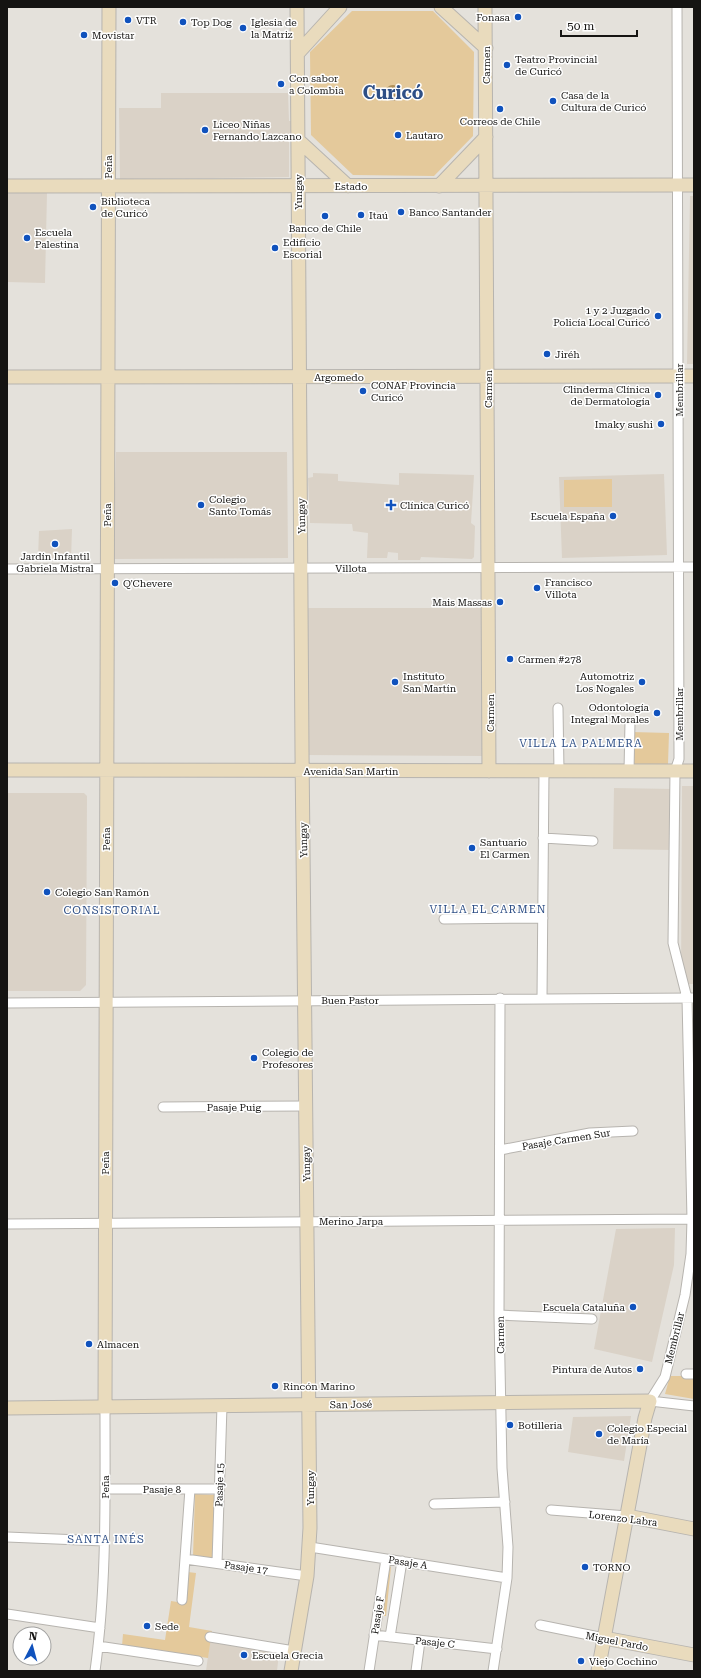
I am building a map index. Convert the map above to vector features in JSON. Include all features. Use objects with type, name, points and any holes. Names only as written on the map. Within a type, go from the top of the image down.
[{"type":"street","name":"Peña","points":[[95,1671],[100,1628],[105,1489],[106,569],[109,7]]},
{"type":"street","name":"Yungay","points":[[291,1671],[307,1576],[310,1547],[310,1405],[302,770],[297,7]]},
{"type":"street","points":[[298,53],[340,7]]},
{"type":"street","points":[[441,7],[486,48]]},
{"type":"street","name":"Carmen","points":[[485,7],[490,771]]},
{"type":"street","name":"Membrillar","points":[[598,1671],[645,1418],[650,1401],[664,1377],[685,1295],[690,1266],[693,1219],[690,998],[673,942],[675,771],[680,759],[677,7]]},
{"type":"street","points":[[439,186],[486,137]]},
{"type":"street","points":[[298,140],[348,186]]},
{"type":"street","name":"Estado","points":[[7,186],[298,187],[694,185]]},
{"type":"street","name":"Argomedo","points":[[7,377],[694,376]]},
{"type":"street","name":"Villota","points":[[7,569],[694,567]]},
{"type":"street","points":[[558,708],[559,771]]},
{"type":"street","points":[[629,771],[630,722]]},
{"type":"street","name":"Avenida San Martín","points":[[7,770],[694,771]]},
{"type":"street","points":[[542,998],[544,771]]},
{"type":"street","points":[[544,838],[593,841]]},
{"type":"street","points":[[444,919],[543,918]]},
{"type":"street","name":"Carmen","points":[[493,1671],[507,1578],[508,1547],[502,1468],[500,1402],[500,998]]},
{"type":"street","name":"Buen Pastor","points":[[7,1003],[500,998],[690,998]]},
{"type":"street","name":"Pasaje Puig","points":[[162,1107],[306,1106]]},
{"type":"street","name":"Pasaje Carmen Sur","points":[[500,1150],[590,1133],[633,1131]]},
{"type":"street","name":"Merino Jarpa","points":[[7,1224],[693,1219]]},
{"type":"street","points":[[499,1315],[592,1319]]},
{"type":"street","name":"San José","points":[[7,1408],[650,1401],[694,1406]]},
{"type":"street","name":"Pasaje 15","points":[[217,1564],[222,1406]]},
{"type":"street","name":"Pasaje 8","points":[[105,1489],[219,1490]]},
{"type":"street","points":[[182,1600],[190,1489]]},
{"type":"street","points":[[434,1504],[505,1502]]},
{"type":"street","name":"Lorenzo Labra","points":[[551,1510],[627,1516],[694,1529]]},
{"type":"street","points":[[7,1537],[104,1541]]},
{"type":"street","name":"Pasaje A","points":[[310,1547],[507,1578]]},
{"type":"street","name":"Pasaje 17","points":[[185,1559],[307,1576]]},
{"type":"street","name":"Pasaje F","points":[[369,1671],[386,1559]]},
{"type":"street","name":"Pasaje F","points":[[390,1637],[402,1561]]},
{"type":"street","points":[[7,1614],[100,1628]]},
{"type":"street","name":"Miguel Pardo","points":[[540,1625],[694,1656]]},
{"type":"street","name":"Pasaje C","points":[[374,1635],[496,1649]]},
{"type":"street","points":[[210,1637],[294,1650]]},
{"type":"street","points":[[416,1671],[420,1641]]},
{"type":"street","points":[[98,1646],[198,1661]]},
{"type":"shaded area","points":[[352,11],[433,11],[474,52],[473,136],[434,176],[353,175],[311,135],[310,52]]},
{"type":"shaded area","points":[[393,85],[399,87],[401,93],[399,99],[393,101],[387,99],[385,93],[387,87]]},
{"type":"shaded area","name":"Liceo Niñas Fernando Lazcano","points":[[161,93],[288,93],[289,121],[291,121],[291,138],[289,139],[289,177],[120,179],[119,108],[161,108]]},
{"type":"shaded area","name":"Escuela Palestina","points":[[7,192],[47,193],[45,283],[7,282]]},
{"type":"shaded area","points":[[690,196],[694,196],[694,364],[687,364]]},
{"type":"shaded area","name":"Colegio Santo Tomás","points":[[116,452],[287,452],[288,558],[113,559]]},
{"type":"shaded area","name":"Clínica Curicó","points":[[313,473],[338,474],[338,481],[399,485],[399,473],[474,475],[471,523],[475,526],[474,557],[472,559],[421,557],[420,560],[398,560],[398,553],[388,552],[387,558],[367,558],[368,533],[353,531],[352,524],[310,523],[308,478],[313,477]]},
{"type":"shaded area","name":"Escuela España","points":[[664,474],[667,555],[562,558],[559,477]]},
{"type":"shaded area","points":[[612,479],[612,507],[564,507],[564,480]]},
{"type":"shaded area","name":"Jardín Infantil Gabriela Mistral","points":[[72,529],[71,559],[38,558],[39,531]]},
{"type":"shaded area","name":"Instituto San Martín","points":[[304,608],[485,608],[486,756],[306,755]]},
{"type":"shaded area","points":[[632,732],[669,733],[668,764],[632,764]]},
{"type":"shaded area","points":[[682,786],[694,786],[694,984],[681,984]]},
{"type":"shaded area","points":[[614,788],[673,789],[672,850],[613,849]]},
{"type":"shaded area","name":"Colegio San Ramón","points":[[7,793],[84,793],[87,796],[86,985],[80,991],[7,991]]},
{"type":"shaded area","name":"Escuela Cataluña","points":[[675,1228],[674,1265],[652,1362],[594,1349],[616,1229]]},
{"type":"shaded area","points":[[670,1376],[694,1376],[694,1399],[665,1394]]},
{"type":"shaded area","name":"Colegio Especial de María","points":[[631,1416],[624,1461],[568,1452],[573,1417]]},
{"type":"shaded area","points":[[195,1494],[215,1495],[213,1557],[193,1557]]},
{"type":"shaded area","points":[[386,1566],[391,1567],[386,1616],[379,1616]]},
{"type":"shaded area","points":[[188,1572],[196,1573],[189,1627],[212,1631],[208,1658],[122,1646],[123,1634],[165,1640],[171,1601],[184,1603]]},
{"type":"shaded area","name":"Escuela Grecia","points":[[210,1641],[279,1653],[277,1671],[206,1671]]},
{"type":"place","name":"Fonasa","points":[[518,17]]},
{"type":"place","name":"VTR","points":[[128,20]]},
{"type":"place","name":"Top Dog","points":[[183,22]]},
{"type":"place","name":"Iglesia de la Matriz","points":[[243,28]]},
{"type":"place","name":"Movistar","points":[[84,35]]},
{"type":"place","name":"Teatro Provincial de Curicó","points":[[507,65]]},
{"type":"place","name":"Con sabor a Colombia","points":[[281,84]]},
{"type":"place","name":"Casa de la Cultura de Curicó","points":[[553,101]]},
{"type":"place","name":"Correos de Chile","points":[[500,109]]},
{"type":"place","name":"Liceo Niñas Fernando Lazcano","points":[[205,130]]},
{"type":"place","name":"Lautaro","points":[[398,135]]},
{"type":"place","name":"Biblioteca de Curicó","points":[[93,207]]},
{"type":"place","name":"Banco Santander","points":[[401,212]]},
{"type":"place","name":"Itaú","points":[[361,215]]},
{"type":"place","name":"Banco de Chile","points":[[325,216]]},
{"type":"place","name":"Escuela Palestina","points":[[27,238]]},
{"type":"place","name":"Edificio Escorial","points":[[275,248]]},
{"type":"place","name":"1 y 2 Juzgado Policía Local Curicó","points":[[658,316]]},
{"type":"place","name":"Jiréh","points":[[547,354]]},
{"type":"place","name":"CONAF Provincia Curicó","points":[[363,391]]},
{"type":"place","name":"Clinderma Clínica de Dermatología","points":[[658,395]]},
{"type":"place","name":"Imaky sushi","points":[[661,424]]},
{"type":"place","name":"Colegio Santo Tomás","points":[[201,505]]},
{"type":"place","name":"Clínica Curicó","points":[[391,505]]},
{"type":"place","name":"Escuela España","points":[[613,516]]},
{"type":"place","name":"Jardín Infantil Gabriela Mistral","points":[[55,544]]},
{"type":"place","name":"Q'Chevere","points":[[115,583]]},
{"type":"place","name":"Francisco Villota","points":[[537,588]]},
{"type":"place","name":"Mais Massas","points":[[500,602]]},
{"type":"place","name":"Carmen #278","points":[[510,659]]},
{"type":"place","name":"Instituto San Martín","points":[[395,682]]},
{"type":"place","name":"Automotriz Los Nogales","points":[[642,682]]},
{"type":"place","name":"Odontología Integral Morales","points":[[657,713]]},
{"type":"place","name":"Santuario El Carmen","points":[[472,848]]},
{"type":"place","name":"Colegio San Ramón","points":[[47,892]]},
{"type":"place","name":"Colegio de Profesores","points":[[254,1058]]},
{"type":"place","name":"Escuela Cataluña","points":[[633,1307]]},
{"type":"place","name":"Almacen","points":[[89,1344]]},
{"type":"place","name":"Pintura de Autos","points":[[640,1369]]},
{"type":"place","name":"Rincón Marino","points":[[275,1386]]},
{"type":"place","name":"Botilleria","points":[[510,1425]]},
{"type":"place","name":"Colegio Especial de María","points":[[599,1434]]},
{"type":"place","name":"TORNO","points":[[585,1567]]},
{"type":"place","name":"Sede","points":[[147,1626]]},
{"type":"place","name":"Escuela Grecia","points":[[244,1655]]},
{"type":"place","name":"Viejo Cochino","points":[[581,1661]]},
{"type":"district","name":"Curicó","points":[[393,93]]},
{"type":"district","name":"VILLA LA PALMERA","points":[[581,743]]},
{"type":"district","name":"VILLA EL CARMEN","points":[[488,909]]},
{"type":"district","name":"CONSISTORIAL","points":[[112,910]]},
{"type":"district","name":"SANTA INÉS","points":[[106,1539]]}]
